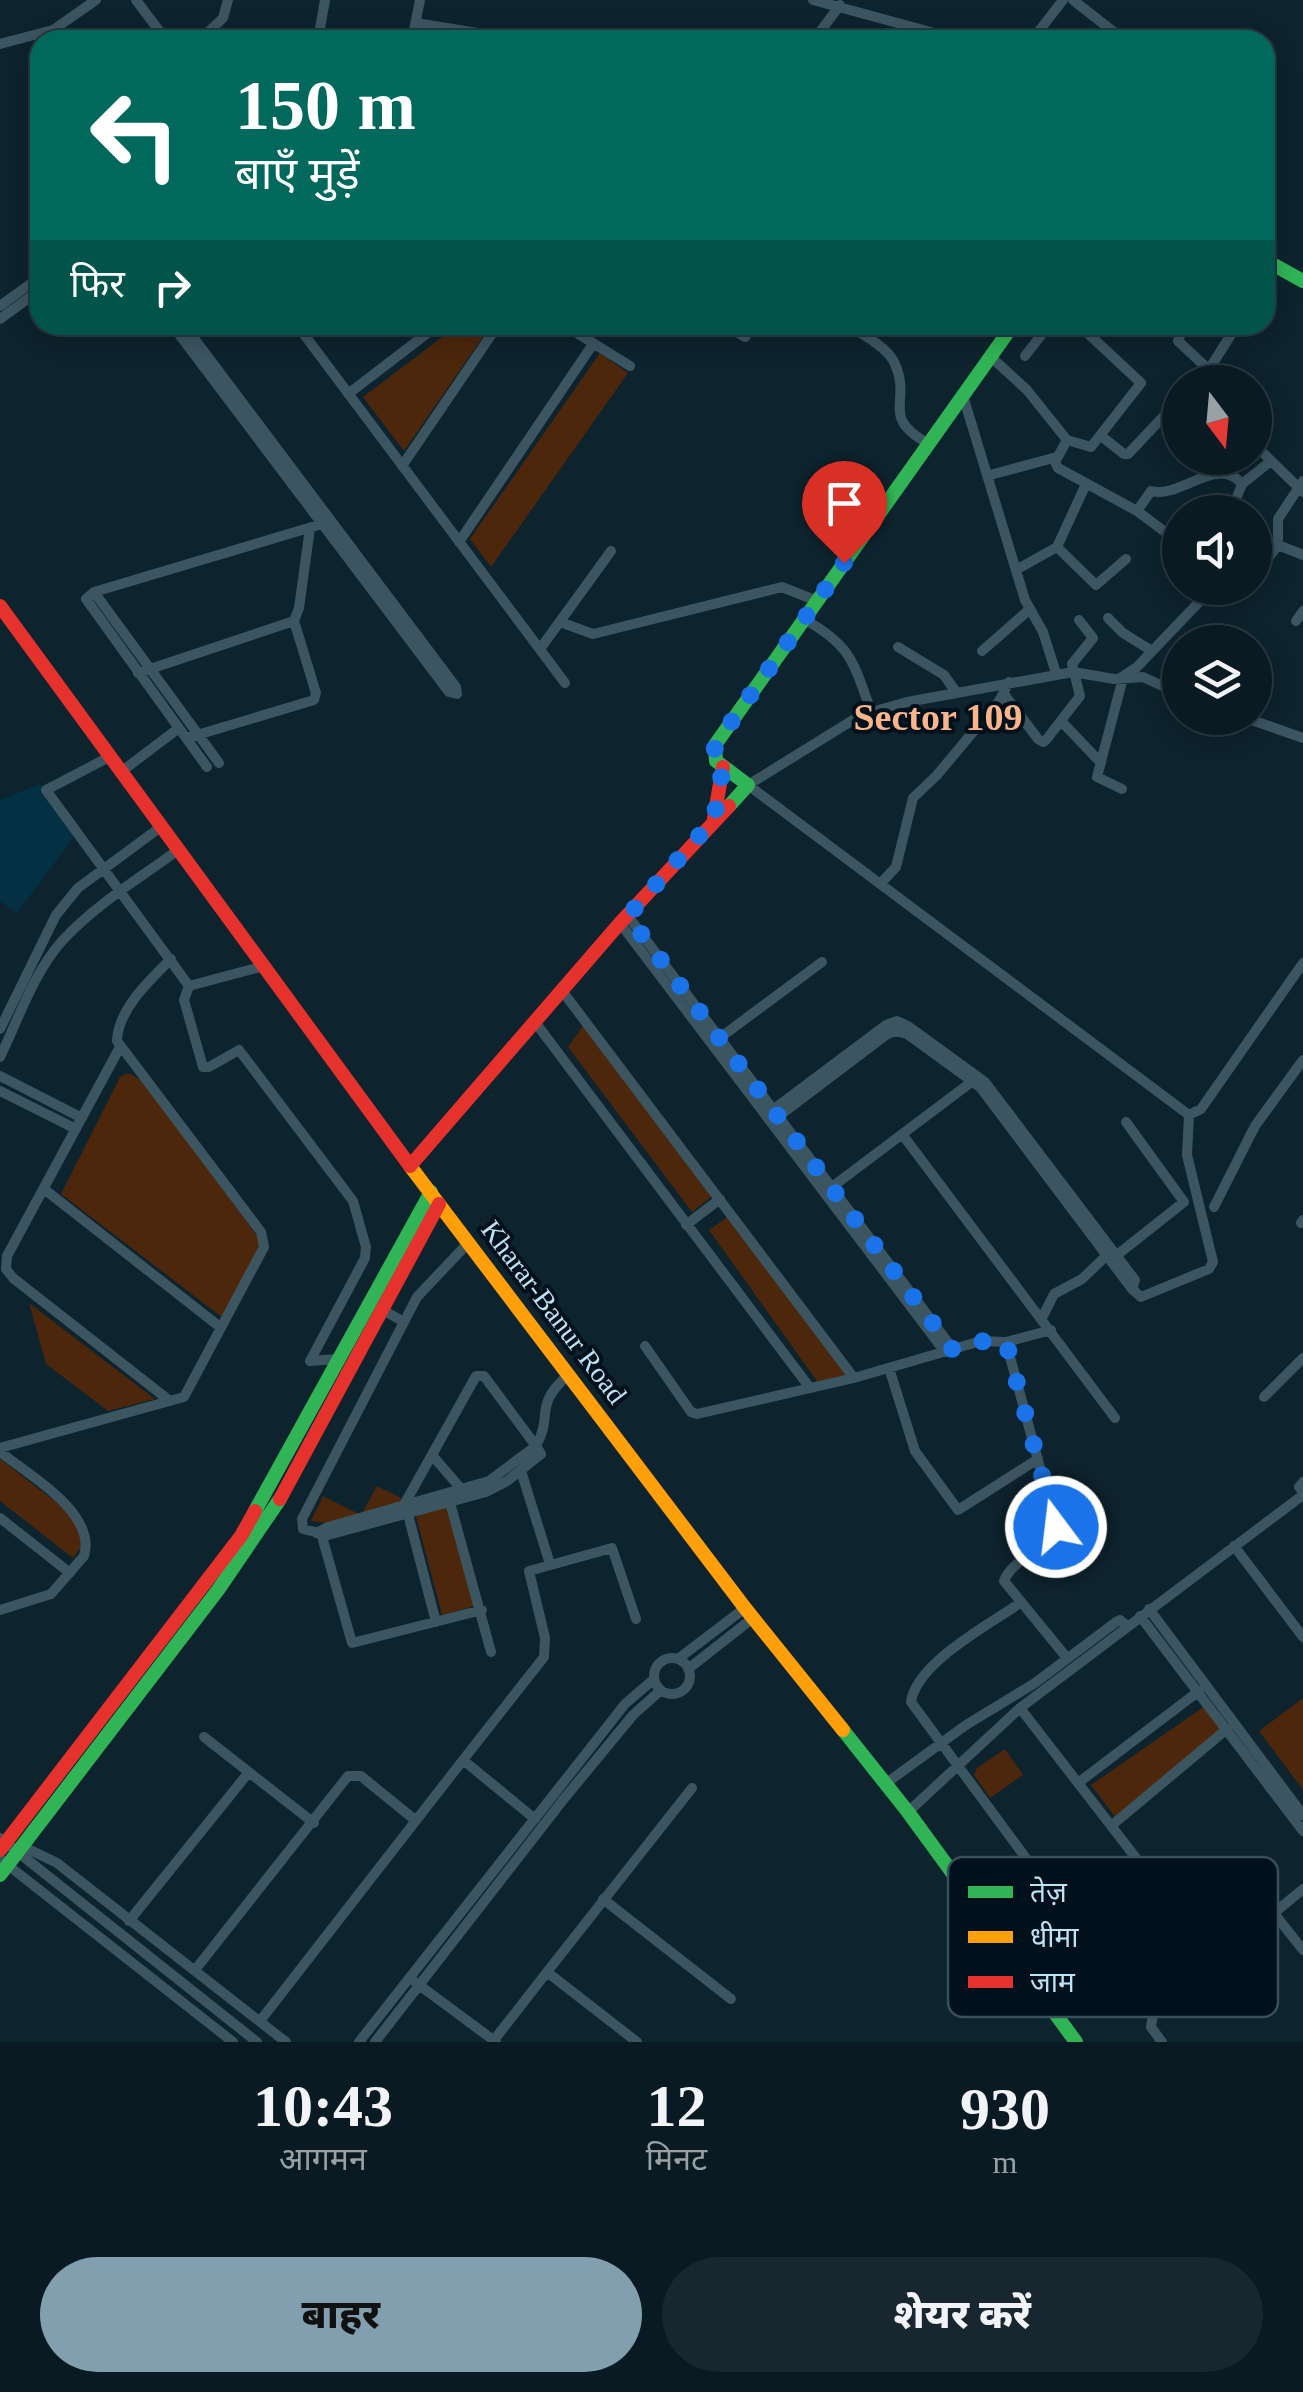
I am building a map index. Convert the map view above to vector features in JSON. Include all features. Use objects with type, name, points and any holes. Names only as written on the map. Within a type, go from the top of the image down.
[{"type":"main road","points":[[1275,265],[1303,281]]},
{"type":"main road","points":[[410,1166],[624,919],[748,785],[714,758],[715,745],[1006,335]]},
{"type":"main road","name":"Kharar-Banur Road","points":[[0,606],[410,1166],[749,1613],[948,1867]]},
{"type":"main road","points":[[714,819],[723,767]]},
{"type":"main road","points":[[7,1853],[241,1536],[338,1359],[435,1198]]},
{"type":"main road","points":[[7,1853],[218,1590],[275,1508],[435,1198]]},
{"type":"main road","name":"Kharar-Banur Road","points":[[1058,2017],[1076,2042]]},
{"type":"street","points":[[53,30],[96,0]]},
{"type":"street","points":[[136,0],[158,30]]},
{"type":"street","points":[[210,30],[223,18],[228,0]]},
{"type":"street","points":[[320,30],[325,0]]},
{"type":"street","points":[[414,30],[420,0]]},
{"type":"street","points":[[814,0],[910,30]]},
{"type":"street","points":[[1040,30],[1063,0]]},
{"type":"street","points":[[1073,0],[1111,30]]},
{"type":"street","points":[[821,30],[840,5]]},
{"type":"street","points":[[416,23],[459,30]]},
{"type":"street","points":[[0,44],[30,36]]},
{"type":"street","points":[[0,306],[30,284]]},
{"type":"street","points":[[0,319],[30,297]]},
{"type":"street","points":[[180,335],[322,524],[380,594],[456,686],[457,694],[449,692],[380,594],[191,335]]},
{"type":"street","points":[[304,335],[565,683]]},
{"type":"street","points":[[348,394],[425,335]]},
{"type":"street","points":[[402,466],[491,335]]},
{"type":"street","points":[[580,335],[630,366]]},
{"type":"street","points":[[860,335],[893,359],[902,424],[911,435],[928,444]]},
{"type":"street","points":[[1026,356],[1042,335]]},
{"type":"street","points":[[991,357],[1027,390],[1067,440],[1091,448],[1141,381],[1090,335]]},
{"type":"street","points":[[1180,335],[1178,341],[1206,365]]},
{"type":"street","points":[[1212,365],[1230,336]]},
{"type":"street","points":[[459,542],[594,344]]},
{"type":"street","points":[[963,396],[1016,570],[1056,673]]},
{"type":"street","points":[[1101,436],[1128,454],[1162,418]]},
{"type":"street","points":[[1067,440],[1057,457],[1058,468],[1137,511],[1162,530]]},
{"type":"street","points":[[990,475],[1057,457]]},
{"type":"street","points":[[1272,461],[1301,486],[1278,519],[1278,545],[1272,553]]},
{"type":"street","points":[[1137,511],[1151,491],[1163,493],[1216,473],[1231,475],[1242,484]]},
{"type":"street","points":[[1237,495],[1242,484],[1254,475]]},
{"type":"street","points":[[1016,570],[1057,546],[1086,484]]},
{"type":"street","points":[[213,764],[144,671],[86,603],[87,597],[322,524]]},
{"type":"street","points":[[144,671],[180,728],[193,736],[314,700],[316,694],[294,621],[310,528]]},
{"type":"street","points":[[1278,545],[1303,555]]},
{"type":"street","points":[[1057,546],[1096,585],[1126,559]]},
{"type":"street","points":[[540,649],[611,550]]},
{"type":"street","points":[[560,622],[593,634],[782,587],[817,601]]},
{"type":"street","points":[[1122,789],[1099,780],[1121,679],[1196,605]]},
{"type":"street","points":[[982,651],[1030,610]]},
{"type":"street","points":[[1108,618],[1123,633],[1152,650]]},
{"type":"street","points":[[804,619],[837,639],[846,650],[871,711]]},
{"type":"street","points":[[1004,694],[1040,742],[1046,740],[1081,693],[1073,672],[1074,660],[1094,638],[1080,620]]},
{"type":"street","points":[[144,671],[294,621]]},
{"type":"street","points":[[898,647],[944,675],[956,692]]},
{"type":"street","points":[[1162,685],[1143,677],[1121,679],[1056,673],[871,711],[748,785],[1189,1115],[1201,1109],[1303,963]]},
{"type":"street","points":[[880,884],[896,867],[913,798],[938,774],[1004,694],[1009,682]]},
{"type":"street","points":[[1061,721],[1101,763]]},
{"type":"street","points":[[1272,727],[1303,738]]},
{"type":"street","points":[[122,770],[180,728]]},
{"type":"street","points":[[111,756],[46,790],[189,986]]},
{"type":"street","points":[[0,1029],[61,907],[162,826]]},
{"type":"street","points":[[0,1057],[46,963],[62,941],[178,850]]},
{"type":"street","points":[[624,919],[949,1350]]},
{"type":"street","points":[[0,1450],[184,1398],[264,1247],[263,1238],[120,1047],[117,1032],[135,998],[171,959]]},
{"type":"street","points":[[716,1041],[822,962]]},
{"type":"street","points":[[189,986],[264,966]]},
{"type":"street","points":[[189,986],[184,1000],[203,1067],[209,1068],[239,1050],[356,1209],[365,1258],[310,1362],[338,1359]]},
{"type":"street","points":[[563,992],[854,1378]]},
{"type":"street","points":[[772,1116],[886,1025],[898,1021],[976,1078],[1141,1296],[1212,1266],[1187,1155],[1189,1115]]},
{"type":"street","points":[[535,1022],[810,1388]]},
{"type":"street","points":[[120,1047],[7,1256],[8,1274],[170,1401]]},
{"type":"street","points":[[1214,1207],[1255,1126],[1302,1063]]},
{"type":"street","points":[[0,1076],[82,1118]]},
{"type":"street","points":[[828,1190],[976,1078]]},
{"type":"street","points":[[0,1092],[76,1130]]},
{"type":"street","points":[[1042,1318],[1054,1294],[1082,1279],[1184,1202],[1126,1122]]},
{"type":"street","points":[[902,1134],[1115,1418]]},
{"type":"street","points":[[44,1190],[220,1327]]},
{"type":"street","points":[[686,1224],[720,1198]]},
{"type":"street","points":[[436,1622],[406,1510],[474,1379],[480,1375],[486,1378],[541,1454],[521,1470],[493,1490],[449,1498],[406,1510],[319,1533],[303,1529],[302,1519],[417,1297],[470,1242]]},
{"type":"street","points":[[381,1309],[404,1322]]},
{"type":"street","points":[[645,1346],[694,1414],[854,1378],[987,1340],[1006,1342],[1051,1330]]},
{"type":"street","points":[[1006,1342],[1056,1527],[1052,1537],[1005,1576],[1005,1585],[1068,1658]]},
{"type":"street","points":[[1264,1397],[1303,1358]]},
{"type":"street","points":[[890,1368],[915,1451],[958,1510],[1038,1459]]},
{"type":"street","points":[[449,1498],[496,1477],[536,1446],[546,1400],[570,1374]]},
{"type":"street","points":[[0,1450],[77,1514],[87,1549],[46,1598],[0,1610]]},
{"type":"street","points":[[432,1454],[462,1490]]},
{"type":"street","points":[[521,1470],[550,1564]]},
{"type":"street","points":[[908,1812],[1020,1708],[1303,1494],[1299,1487],[1303,1482]]},
{"type":"street","points":[[449,1498],[492,1652]]},
{"type":"street","points":[[0,1518],[70,1573]]},
{"type":"street","points":[[319,1533],[352,1644],[482,1610]]},
{"type":"street","points":[[1234,1546],[1303,1637]]},
{"type":"street","points":[[260,2021],[544,1656],[546,1638],[528,1574],[532,1569],[612,1548],[636,1619]]},
{"type":"street","points":[[1020,1602],[936,1662],[911,1696],[939,1744],[1025,1857]]},
{"type":"street","points":[[374,2042],[536,1819],[625,1704],[654,1679],[658,1664],[678,1659],[749,1613]]},
{"type":"street","points":[[688,1668],[749,1613]]},
{"type":"street","points":[[1144,1613],[1303,1831]]},
{"type":"street","points":[[1144,1613],[1303,1815]]},
{"type":"street","points":[[885,1784],[939,1744],[1035,1683],[1116,1622],[1120,1620],[1127,1626]]},
{"type":"street","points":[[654,1679],[661,1690],[675,1693],[684,1688],[688,1668],[678,1659]]},
{"type":"street","points":[[359,2042],[415,1982],[621,1729],[661,1690]]},
{"type":"street","points":[[1078,1783],[1199,1691]]},
{"type":"street","points":[[1020,1708],[1135,1857]]},
{"type":"street","points":[[1111,1826],[1227,1729]]},
{"type":"street","points":[[204,1737],[314,1823]]},
{"type":"street","points":[[462,1760],[536,1819]]},
{"type":"street","points":[[129,1920],[249,1772]]},
{"type":"street","points":[[195,1970],[314,1823],[343,1780],[353,1774],[361,1776],[415,1820]]},
{"type":"street","points":[[415,1982],[495,2041],[692,1788]]},
{"type":"street","points":[[7,1853],[58,1863],[286,2042]]},
{"type":"street","points":[[7,1853],[233,2042]]},
{"type":"street","points":[[7,1853],[258,2042]]},
{"type":"street","points":[[1278,1908],[1303,1888]]},
{"type":"street","points":[[603,1899],[732,2000]]},
{"type":"street","points":[[1278,1918],[1303,1950]]},
{"type":"street","points":[[547,1972],[637,2042]]},
{"type":"street","points":[[1153,2017],[1151,2028],[1162,2042]]},
{"type":"shaded area","points":[[445,335],[484,335],[404,451],[363,397]]},
{"type":"shaded area","points":[[600,353],[628,373],[491,567],[470,539]]},
{"type":"shaded area","points":[[40,784],[77,833],[17,913],[0,901],[0,800]]},
{"type":"shaded area","points":[[585,1023],[714,1195],[692,1212],[568,1047]]},
{"type":"shaded area","points":[[125,1074],[146,1084],[265,1247],[223,1318],[61,1194]]},
{"type":"shaded area","points":[[732,1214],[848,1378],[819,1384],[709,1230]]},
{"type":"shaded area","points":[[29,1303],[155,1399],[108,1411],[46,1364]]},
{"type":"shaded area","points":[[0,1459],[78,1519],[86,1541],[73,1558],[0,1501]]},
{"type":"shaded area","points":[[377,1486],[407,1501],[333,1524],[311,1521],[323,1496],[361,1515]]},
{"type":"shaded area","points":[[448,1507],[475,1606],[442,1615],[416,1516]]},
{"type":"shaded area","points":[[1303,1698],[1303,1790],[1259,1731]]},
{"type":"shaded area","points":[[1205,1706],[1223,1729],[1118,1821],[1091,1785]]},
{"type":"shaded area","points":[[1005,1749],[1023,1775],[990,1798],[974,1775],[977,1768]]},
{"type":"traffic: fast","points":[[1275,266],[1303,281]]},
{"type":"traffic: fast","points":[[729,806],[748,785],[716,761],[715,745],[1006,335]]},
{"type":"traffic: fast","points":[[255,1511],[431,1192]]},
{"type":"traffic: fast","points":[[0,1875],[218,1590],[280,1499]]},
{"type":"traffic: fast","points":[[843,1730],[948,1867]]},
{"type":"traffic: fast","points":[[1058,2017],[1076,2042]]},
{"type":"traffic: slow","points":[[410,1166],[745,1608],[843,1730]]},
{"type":"traffic: jam","points":[[0,606],[410,1166]]},
{"type":"traffic: jam","points":[[714,818],[723,767]]},
{"type":"traffic: jam","points":[[410,1166],[620,923],[729,806]]},
{"type":"traffic: jam","points":[[280,1499],[439,1204]]},
{"type":"traffic: jam","points":[[0,1850],[241,1536],[255,1511]]},
{"type":"district","name":"Sector 109","points":[[938,717]]},
{"type":"route","points":[[844,563],[715,745],[714,758],[723,767],[714,819],[628,916],[953,1350],[987,1340],[1006,1342],[1056,1527]]}]
